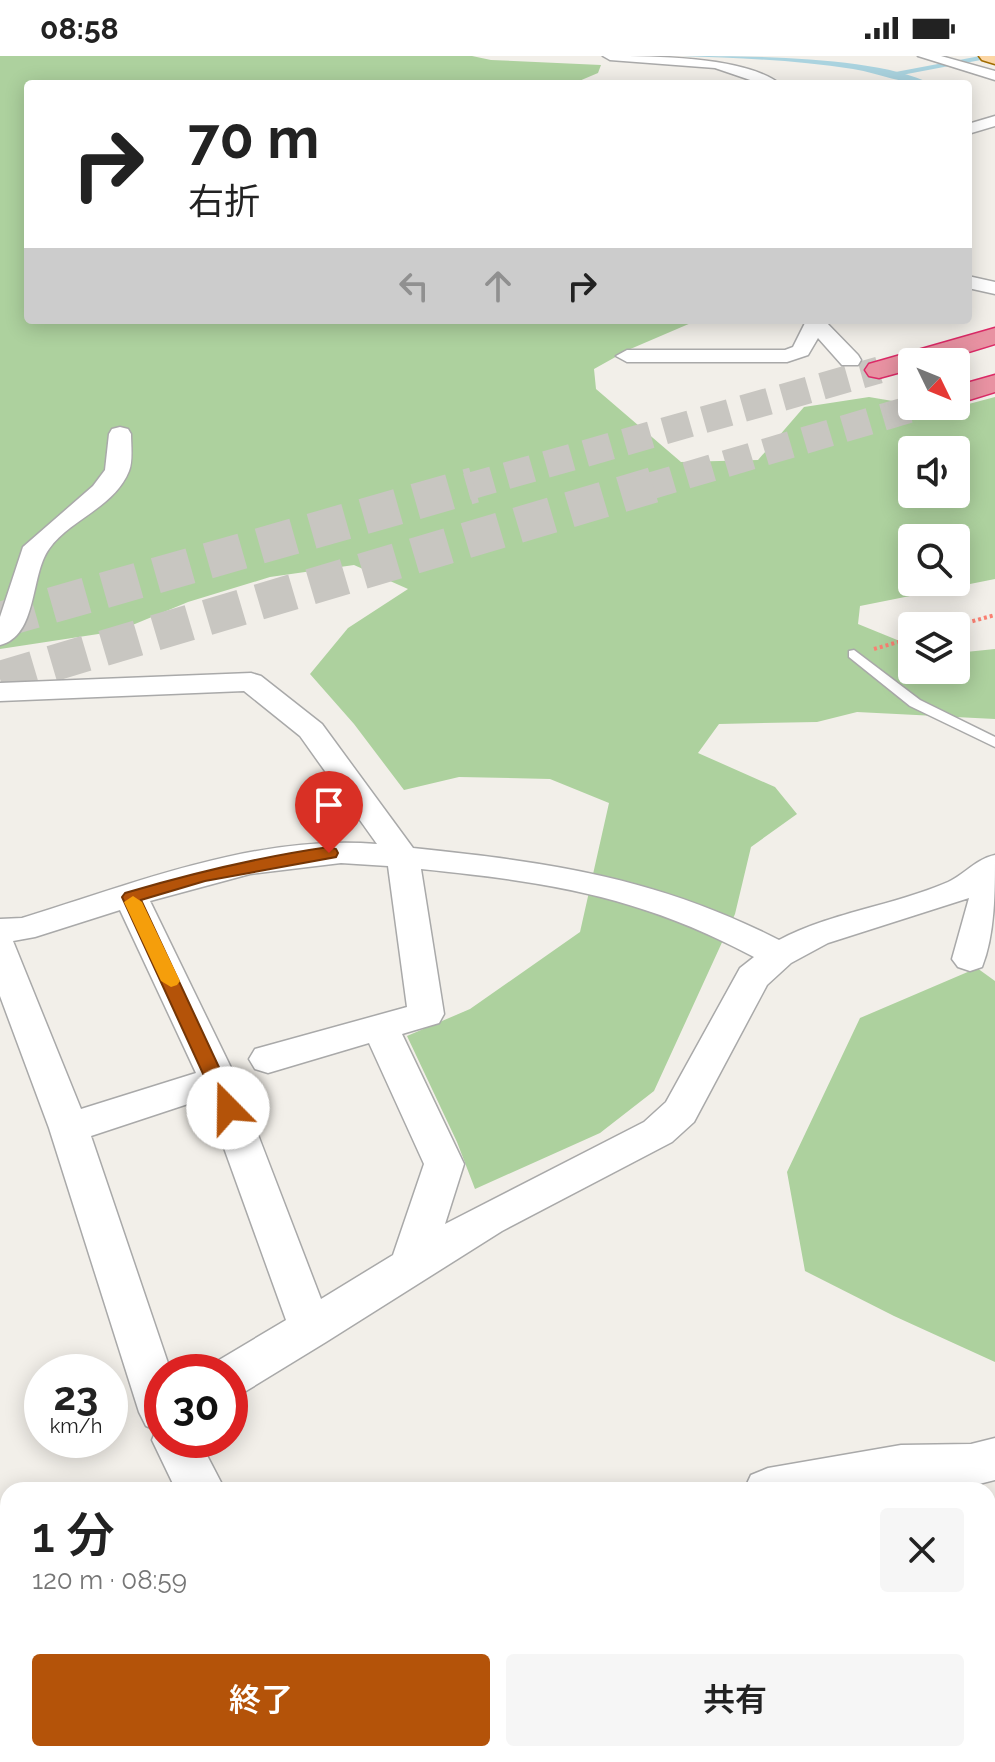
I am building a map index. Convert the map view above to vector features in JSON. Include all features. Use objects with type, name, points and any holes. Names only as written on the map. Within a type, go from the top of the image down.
[{"type":"highway","points":[[879,370],[988,338]]},
{"type":"highway","points":[[970,391],[995,383]]},
{"type":"main road","points":[[988,56],[995,58]]},
{"type":"street","points":[[620,56],[716,63],[766,80]]},
{"type":"street","points":[[925,56],[995,76]]},
{"type":"street","points":[[972,128],[995,121]]},
{"type":"street","points":[[972,130],[995,135]]},
{"type":"street","points":[[972,283],[994,286]]},
{"type":"street","points":[[627,356],[787,356],[801,351],[813,324]]},
{"type":"street","points":[[817,324],[850,360]]},
{"type":"street","points":[[0,637],[12,622],[36,547],[102,491],[117,471],[120,434]]},
{"type":"street","points":[[0,692],[251,682],[311,730],[403,857],[426,1014],[268,1059]]},
{"type":"street","points":[[0,930],[23,929],[202,876],[329,853],[488,866],[595,883],[657,900],[726,927],[779,955]]},
{"type":"street","points":[[248,1366],[487,1219],[658,1132],[680,1112],[753,977],[779,955],[816,935],[961,889],[995,865]]},
{"type":"street","points":[[970,959],[995,865]]},
{"type":"street","points":[[131,897],[218,1080],[311,1329]]},
{"type":"street","points":[[0,949],[69,1128],[144,1357]]},
{"type":"street","points":[[380,1027],[444,1164],[410,1267]]},
{"type":"street","points":[[69,1128],[218,1080]]},
{"type":"street","points":[[184,1458],[197,1482]]},
{"type":"street","points":[[812,1482],[901,1466],[971,1465],[995,1459]]},
{"type":"lane","points":[[854,654],[915,703],[995,743]]},
{"type":"path","points":[[970,622],[995,615]]},
{"type":"path","points":[[854,654],[898,642]]},
{"type":"green space","points":[[0,56],[472,56],[491,60],[601,65],[598,73],[581,80],[24,80],[24,324],[689,324],[628,350],[594,369],[596,389],[681,462],[758,460],[804,407],[869,397],[898,402],[898,420],[970,420],[970,404],[995,397],[995,579],[970,584],[970,524],[898,524],[898,596],[910,596],[860,606],[858,624],[898,640],[898,684],[970,684],[970,652],[995,649],[995,719],[857,712],[817,722],[719,724],[698,753],[775,787],[797,814],[751,847],[735,914],[654,1091],[600,1133],[475,1189],[457,1142],[407,1036],[470,1009],[580,932],[609,803],[550,779],[459,777],[404,790],[354,724],[310,674],[348,628],[408,589],[354,565],[270,577],[188,602],[118,631],[0,649]]},
{"type":"green space","points":[[977,968],[995,981],[995,1362],[805,1271],[787,1172],[860,1018]]},
{"type":"water","points":[[681,56],[775,57],[846,63],[879,68],[921,80],[901,80],[810,63]]},
{"type":"waterway","points":[[896,74],[991,56]]},
{"type":"tunnel","points":[[467,487],[879,370]]},
{"type":"tunnel","points":[[647,487],[898,413]]},
{"type":"tunnel","points":[[0,620],[474,485]]},
{"type":"tunnel","points":[[0,679],[653,485]]},
{"type":"slow traffic","points":[[133,902],[171,981]]},
{"type":"route","points":[[228,1108],[218,1080],[131,897],[202,876],[329,853]]}]
